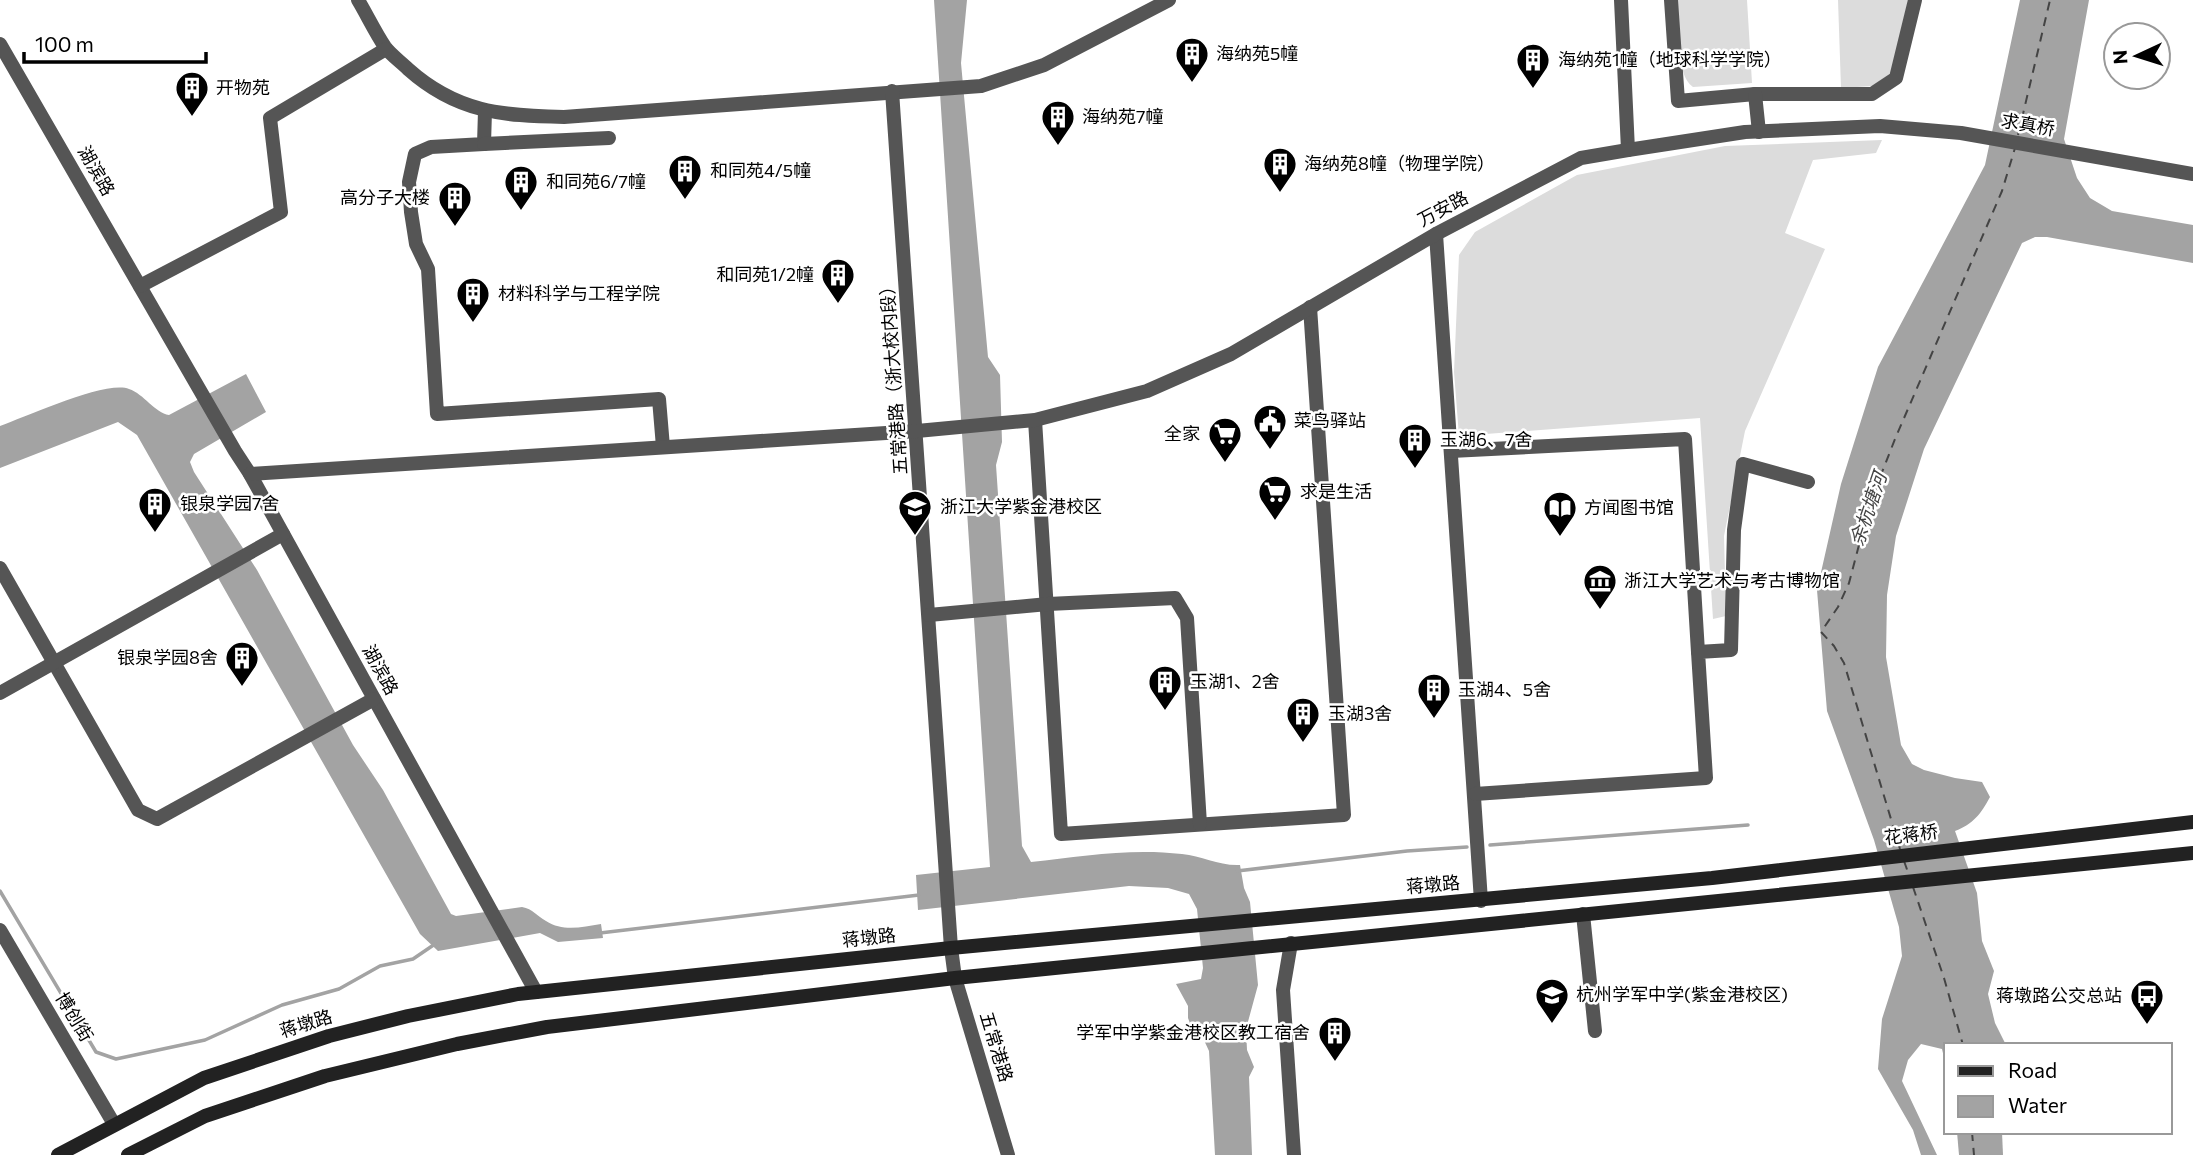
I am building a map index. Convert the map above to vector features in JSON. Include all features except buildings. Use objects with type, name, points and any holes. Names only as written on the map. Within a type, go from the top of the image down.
[{"type":"main road","name":"花蒋桥","points":[[1712,878],[2193,822]]},
{"type":"main road","points":[[132,1154],[205,1116],[325,1076],[457,1044],[547,1027],[955,978],[2193,853]]},
{"type":"main road","name":"蒋墩路","points":[[58,1155],[204,1078],[328,1036],[408,1016],[536,992],[951,948],[1712,878]]},
{"type":"street","points":[[358,0],[386,49],[432,89],[485,111],[518,116],[564,117],[981,86],[1044,65],[1169,0]]},
{"type":"street","points":[[1621,0],[1628,150]]},
{"type":"street","points":[[1671,0],[1678,101],[1755,94],[1872,94],[1896,78],[1915,0]]},
{"type":"street","name":"湖滨路","points":[[0,44],[234,451],[250,474],[278,537],[536,992]]},
{"type":"street","points":[[140,286],[281,212],[270,118],[386,49]]},
{"type":"street","name":"五常港路（浙大校内段）","points":[[892,92],[950,917]]},
{"type":"street","points":[[1755,94],[1759,132]]},
{"type":"street","points":[[484,144],[485,111]]},
{"type":"street","name":"万安路","points":[[250,474],[1035,420],[1147,391],[1231,354],[1436,234],[1581,158],[1759,132],[1880,126],[1961,133]]},
{"type":"street","name":"求真桥","points":[[1961,133],[2193,174]]},
{"type":"street","points":[[609,138],[431,147],[415,154],[409,182],[416,244],[428,270],[437,414],[659,399],[663,447]]},
{"type":"street","points":[[1436,234],[1481,901]]},
{"type":"street","points":[[1035,420],[1061,834],[1344,815],[1310,306]]},
{"type":"street","points":[[1451,451],[1685,439],[1706,778],[1475,794]]},
{"type":"street","points":[[1698,652],[1731,650],[1734,530],[1743,464],[1808,482]]},
{"type":"street","points":[[0,693],[278,537]]},
{"type":"street","points":[[0,568],[138,810],[157,819],[370,701]]},
{"type":"street","points":[[929,615],[1048,604],[1175,598],[1187,618],[1200,824]]},
{"type":"street","points":[[1583,914],[1595,1031]]},
{"type":"street","name":"五常港路","points":[[950,917],[955,978],[1008,1155]]},
{"type":"street","name":"博创街","points":[[0,930],[114,1124]]},
{"type":"street","points":[[1291,943],[1283,990],[1294,1155]]},
{"type":"shaded area","points":[[1677,0],[1747,0],[1752,83],[1693,87],[1687,81],[1680,60]]},
{"type":"shaded area","points":[[1838,0],[1908,0],[1892,72],[1873,86],[1841,88]]},
{"type":"shaded area","points":[[1882,140],[1876,153],[1813,160],[1785,233],[1825,249],[1745,431],[1724,536],[1726,616],[1713,619],[1700,418],[1459,436],[1454,372],[1459,255],[1475,232],[1577,175],[1725,146]]},
{"type":"water","points":[[934,0],[967,0],[961,63],[988,357],[1000,375],[1002,442],[996,465],[1022,846],[1031,862],[1106,854],[1163,852],[1240,865],[1244,888],[1250,902],[1258,985],[1246,1029],[1247,1050],[1254,1067],[1249,1077],[1252,1155],[1215,1155],[1209,1051],[1203,1038],[1192,1029],[1188,1006],[1176,984],[1201,979],[1203,968],[1197,909],[1189,894],[1168,888],[1129,886],[918,910],[916,875],[990,867]]},
{"type":"water","name":"余杭塘河","points":[[2020,0],[2089,0],[2064,139],[2077,178],[2090,198],[2112,211],[2193,225],[2193,263],[2047,237],[2035,237],[2022,243],[1924,449],[1896,536],[1887,595],[1886,657],[1901,745],[1912,764],[1955,778],[1982,782],[1990,797],[1976,818],[1955,831],[1977,893],[1982,941],[1994,971],[1988,994],[1995,1023],[2005,1043],[1944,1043],[1944,1058],[1942,1049],[1921,1044],[1908,1060],[1902,1081],[1937,1155],[1921,1155],[1913,1130],[1878,1069],[1882,1019],[1902,956],[1899,927],[1874,840],[1827,711],[1817,590],[1841,484],[1878,367],[1985,165]]},
{"type":"water","points":[[246,374],[266,412],[194,454],[190,462],[257,570],[353,745],[383,790],[451,914],[456,916],[522,907],[559,927],[601,924],[603,938],[558,942],[540,933],[438,951],[420,934],[137,435],[118,422],[0,468],[0,426],[46,408],[85,394],[118,388],[134,391],[159,411],[169,415]]},
{"type":"water","points":[[1957,1134],[2002,1134],[2003,1155],[1959,1155]]},
{"type":"waterway","points":[[1490,845],[1748,825]]},
{"type":"waterway","points":[[1237,871],[1407,851],[1467,847]]},
{"type":"waterway","points":[[0,891],[96,1052],[116,1059],[205,1040],[282,1005],[339,989],[380,966],[413,959],[435,944]]},
{"type":"waterway","points":[[600,933],[919,895]]},
{"type":"ferry route","points":[[2018,135],[2050,0]]},
{"type":"ferry route","points":[[1900,849],[1844,663],[1821,632],[1838,607],[1849,583],[1870,503],[2002,191],[2015,148]]},
{"type":"ferry route","points":[[1904,861],[1909,875]]},
{"type":"ferry route","points":[[1913,887],[1962,1043]]},
{"type":"ferry route","points":[[1972,1134],[1974,1155]]},
{"type":"place","name":"海纳苑5幢","points":[[1192,84]]},
{"type":"place","name":"海纳苑1幢（地球科学学院）","points":[[1533,90]]},
{"type":"place","name":"开物苑","points":[[192,118]]},
{"type":"place","name":"海纳苑7幢","points":[[1058,147]]},
{"type":"place","name":"海纳苑8幢（物理学院）","points":[[1280,194]]},
{"type":"place","name":"和同苑4/5幢","points":[[685,201]]},
{"type":"place","name":"和同苑6/7幢","points":[[521,212]]},
{"type":"place","name":"高分子大楼","points":[[455,228]]},
{"type":"place","name":"和同苑1/2幢","points":[[838,305]]},
{"type":"place","name":"材料科学与工程学院","points":[[473,324]]},
{"type":"place","name":"菜鸟驿站","points":[[1270,451]]},
{"type":"place","name":"全家","points":[[1225,464]]},
{"type":"place","name":"玉湖6、7舍","points":[[1415,470]]},
{"type":"place","name":"求是生活","points":[[1275,522]]},
{"type":"place","name":"银泉学园7舍","points":[[155,534]]},
{"type":"place","name":"浙江大学紫金港校区","points":[[915,537]]},
{"type":"place","name":"方闻图书馆","points":[[1560,538]]},
{"type":"place","name":"浙江大学艺术与考古博物馆","points":[[1600,611]]},
{"type":"place","name":"银泉学园8舍","points":[[242,688]]},
{"type":"place","name":"玉湖1、2舍","points":[[1165,712]]},
{"type":"place","name":"玉湖4、5舍","points":[[1434,720]]},
{"type":"place","name":"玉湖3舍","points":[[1303,744]]},
{"type":"place","name":"杭州学军中学(紫金港校区)","points":[[1552,1025]]},
{"type":"place","name":"蒋墩路公交总站","points":[[2147,1026]]},
{"type":"place","name":"学军中学紫金港校区教工宿舍","points":[[1335,1063]]}]
